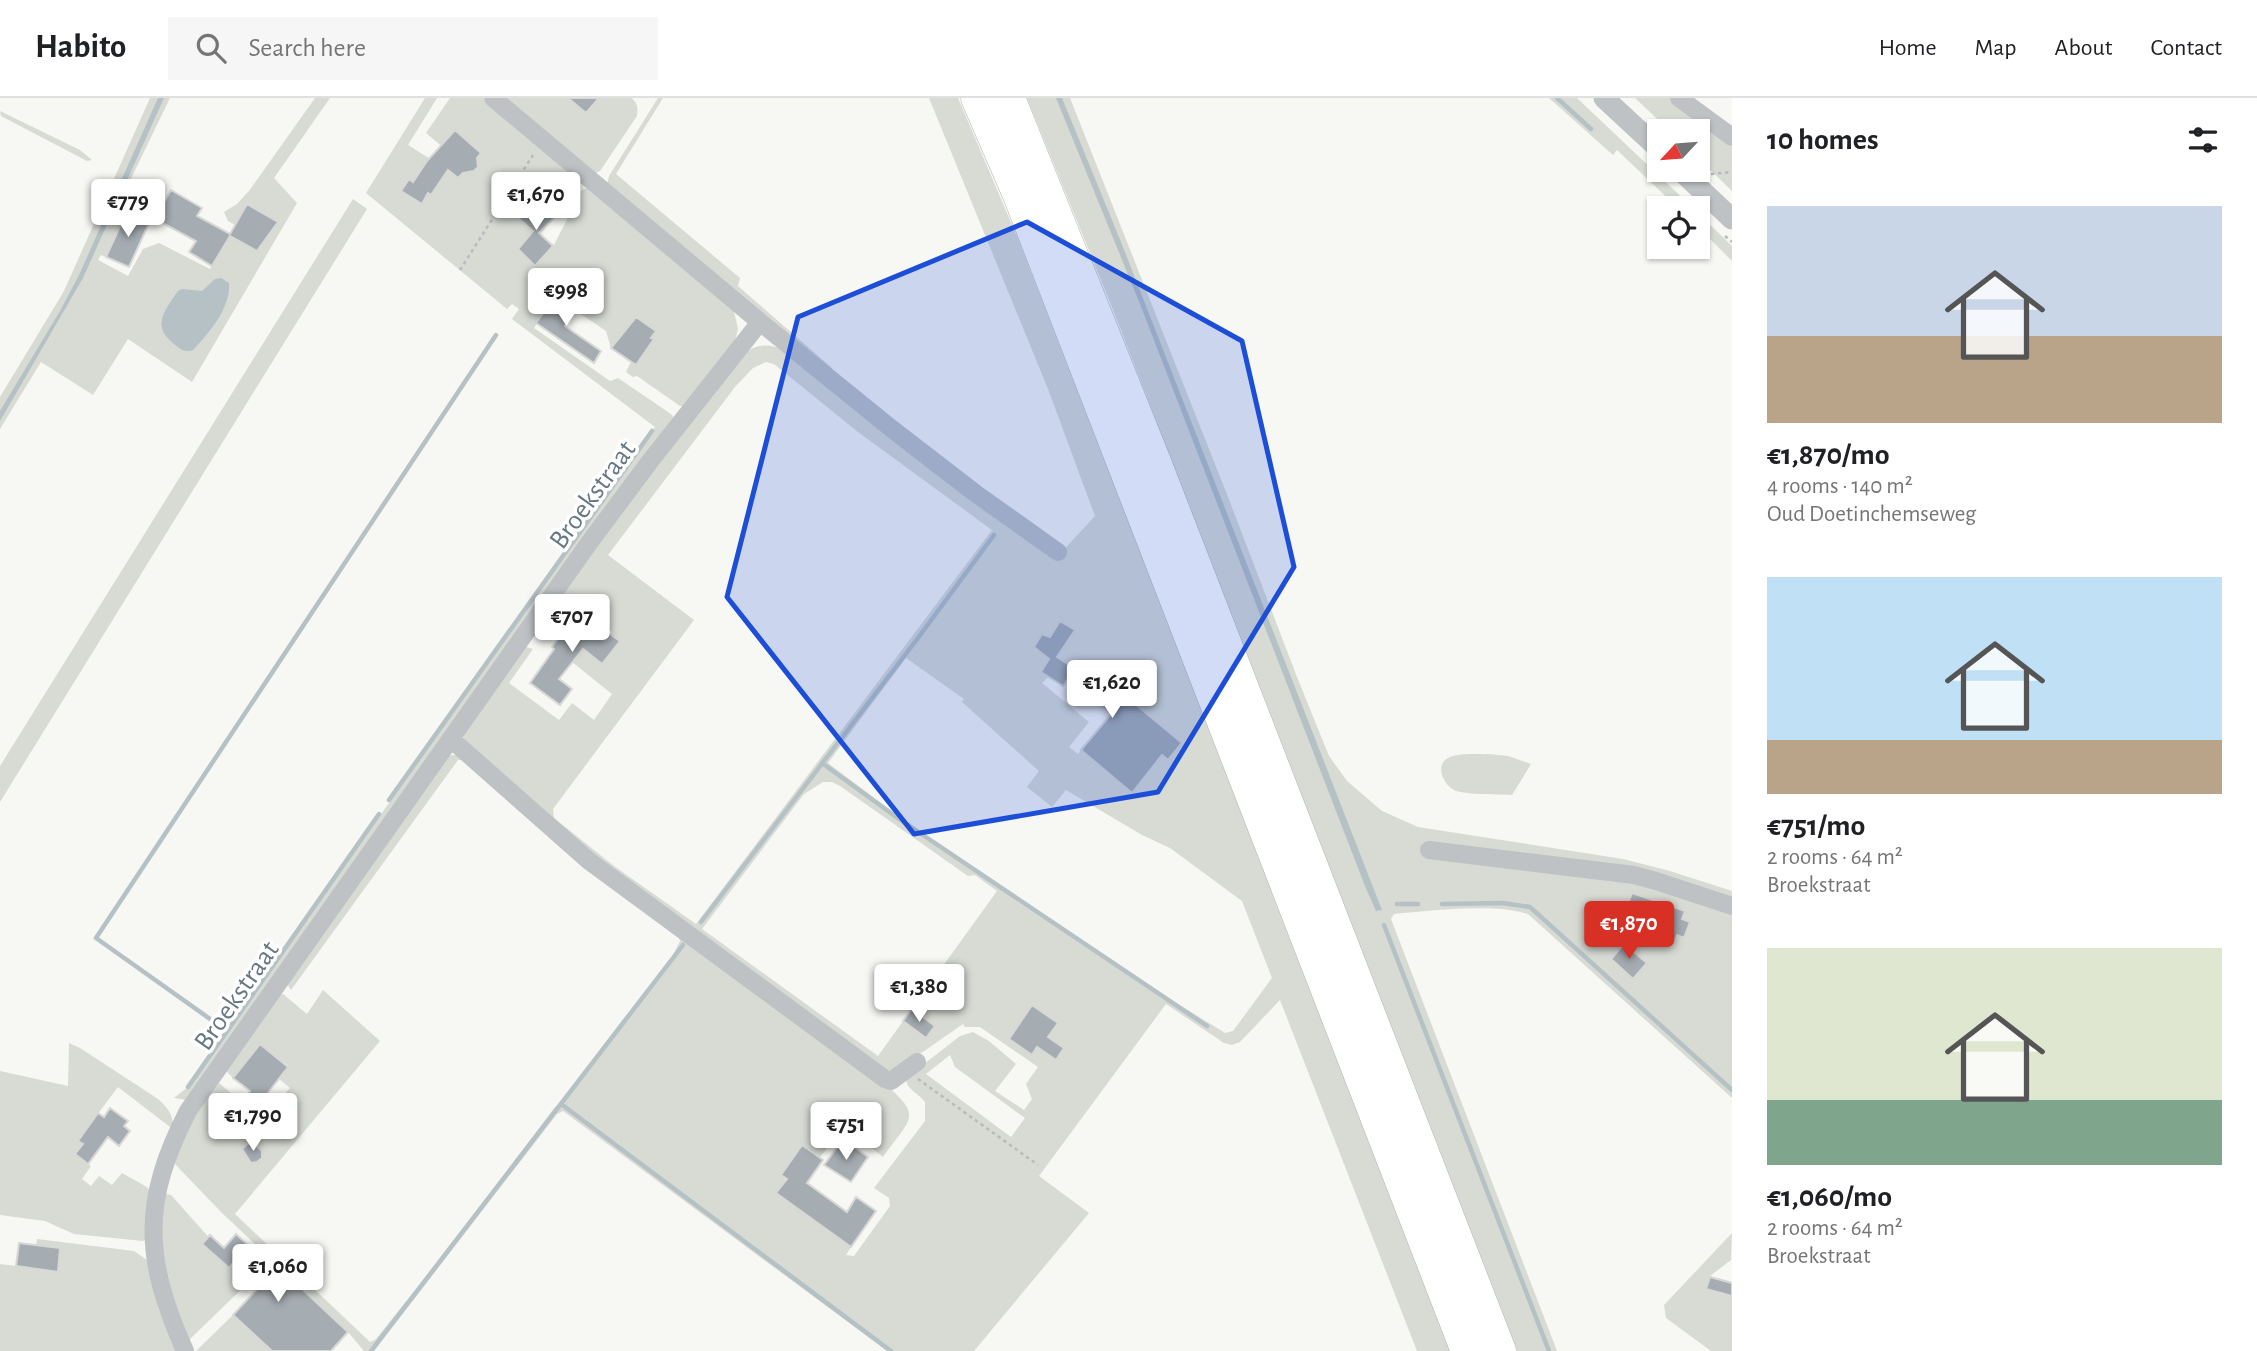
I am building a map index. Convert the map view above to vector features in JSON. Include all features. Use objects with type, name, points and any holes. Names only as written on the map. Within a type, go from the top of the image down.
[{"type":"highway","points":[[977,98],[1019,195],[1467,1351]]},
{"type":"highway","points":[[1009,98],[1160,474],[1500,1351]]},
{"type":"street","points":[[493,98],[892,429],[1058,552]]},
{"type":"street","points":[[1604,98],[1647,138]]},
{"type":"street","points":[[1679,98],[1732,137]]},
{"type":"street","points":[[1693,182],[1732,219]]},
{"type":"street","name":"Broekstraat","points":[[184,1351],[166,1310],[157,1278],[153,1248],[158,1190],[174,1139],[188,1111],[589,543],[760,322]]},
{"type":"street","points":[[452,740],[589,861],[885,1079],[891,1081],[912,1067]]},
{"type":"street","points":[[1429,850],[1634,875],[1732,906]]},
{"type":"path","points":[[460,270],[543,141]]},
{"type":"path","points":[[1710,174],[1732,172]]},
{"type":"path","points":[[912,1067],[1038,1165]]},
{"type":"highlighted area","points":[[1027,222],[1242,341],[1294,567],[1158,792],[914,834],[727,597],[798,317]]},
{"type":"shaded area","points":[[150,98],[170,98],[121,199],[130,204],[127,211],[106,257],[101,255],[98,260],[128,276],[143,249],[159,243],[210,269],[235,225],[228,221],[224,212],[237,204],[249,191],[315,98],[330,98],[274,178],[297,203],[192,382],[128,339],[93,395],[41,362],[0,429],[0,397],[64,291]]},
{"type":"shaded area","points":[[158,98],[164,98],[83,278],[0,421],[0,411],[79,275]]},
{"type":"shaded area","points":[[425,98],[437,98],[408,145],[448,170],[457,159],[426,133],[450,98],[483,98],[576,176],[564,207],[540,234],[554,245],[582,190],[589,187],[733,307],[738,329],[735,341],[686,406],[680,406],[637,376],[633,377],[626,372],[631,362],[611,348],[606,331],[554,296],[534,328],[610,381],[618,378],[668,412],[673,416],[673,420],[187,1100],[174,1098],[188,1087],[655,427],[512,319],[519,309],[512,304],[507,309],[366,193]]},
{"type":"shaded area","points":[[502,98],[631,98],[637,106],[637,116],[600,171],[593,174]]},
{"type":"shaded area","points":[[658,98],[663,98],[616,174],[740,278],[738,286],[831,367],[836,375],[607,185],[609,176]]},
{"type":"shaded area","points":[[929,98],[958,98],[1018,239],[1452,1351],[1417,1351],[1280,1000],[1240,1042],[1232,1045],[1224,1043],[1166,1004],[1039,1176],[1089,1213],[974,1351],[887,1351],[563,1111],[557,1114],[374,1351],[364,1351],[348,1332],[222,1213],[174,1163],[187,1131],[219,1083],[243,1103],[236,1114],[252,1128],[290,1088],[279,1079],[289,1066],[260,1045],[233,1078],[225,1070],[277,995],[283,994],[307,1014],[323,990],[380,1041],[235,1214],[370,1342],[375,1340],[437,1263],[672,957],[680,941],[678,935],[563,849],[464,760],[458,760],[291,990],[286,982],[445,758],[451,755],[461,755],[593,869],[879,1078],[902,1101],[908,1109],[907,1123],[883,1157],[850,1131],[835,1139],[820,1157],[802,1145],[781,1175],[786,1180],[777,1194],[789,1202],[799,1189],[801,1191],[793,1204],[851,1247],[846,1255],[854,1256],[890,1206],[889,1198],[874,1188],[925,1121],[925,1102],[910,1088],[906,1078],[960,1036],[973,1032],[989,1041],[1016,1064],[995,1091],[1024,1110],[1032,1099],[1026,1084],[1038,1067],[980,1027],[965,1027],[963,1024],[894,1072],[888,1073],[878,1067],[577,847],[470,752],[463,736],[464,730],[523,646],[533,649],[509,683],[559,720],[572,703],[594,720],[612,694],[572,662],[583,649],[602,663],[611,652],[602,646],[612,632],[569,601],[540,639],[536,636],[535,629],[660,456],[745,353],[755,347],[785,350],[952,484],[1057,557],[1095,516],[1048,389]],"holes":[[[766,362],[774,364],[858,432],[992,530],[696,924],[614,866],[554,818],[553,809],[694,620],[608,555],[735,387],[753,368]],[[1060,621],[1075,630],[1057,657],[1074,668],[1069,677],[1083,689],[1099,674],[1182,743],[1168,760],[1162,755],[1132,793],[1081,750],[1078,754],[1069,747],[1089,722],[1042,683],[1048,677],[1041,672],[1049,659],[1034,646],[1042,634],[1050,637]],[[906,658],[964,699],[962,702],[1039,771],[1027,787],[1052,807],[1066,790],[1142,835],[1170,848],[1242,901],[1272,978],[1233,1031],[1225,1033],[901,818],[828,763]],[[823,782],[840,786],[968,876],[975,875],[997,891],[878,1056],[702,929],[804,794]],[[950,1055],[955,1067],[1025,1118],[1011,1137],[926,1074]]]},
{"type":"shaded area","points":[[1027,98],[1070,98],[1329,756],[1347,781],[1382,811],[1418,827],[1623,859],[1732,891],[1732,899],[1625,881],[1732,912],[1732,1098],[1528,914],[1497,909],[1462,909],[1394,914],[1391,919],[1557,1351],[1517,1351],[1114,312]]},
{"type":"shaded area","points":[[1056,98],[1062,98],[1121,242],[1382,910],[1376,911],[1365,886],[1140,304]]},
{"type":"shaded area","points":[[1549,98],[1577,98],[1647,164],[1647,179],[1617,150],[1613,155]]},
{"type":"shaded area","points":[[1635,98],[1673,98],[1701,119],[1657,119]]},
{"type":"shaded area","points":[[0,111],[80,150],[92,160],[87,161],[1,116]]},
{"type":"shaded area","points":[[1710,126],[1732,143],[1732,191],[1710,170]]},
{"type":"shaded area","points":[[1651,182],[1666,182],[1680,196],[1665,196]]},
{"type":"shaded area","points":[[353,199],[367,209],[0,802],[0,766]]},
{"type":"shaded area","points":[[1710,225],[1732,246],[1732,261],[1710,239]]},
{"type":"shaded area","points":[[221,278],[229,283],[229,292],[218,320],[193,350],[180,349],[166,337],[161,324],[169,305],[178,291],[202,291],[215,279]]},
{"type":"shaded area","points":[[1489,754],[1508,756],[1531,764],[1512,795],[1456,791],[1444,780],[1441,767],[1450,757]]},
{"type":"shaded area","points":[[69,1043],[158,1099],[171,1114],[173,1126],[170,1127],[118,1087],[78,1140],[83,1144],[75,1154],[91,1166],[82,1179],[91,1186],[99,1176],[112,1185],[122,1173],[151,1191],[146,1239],[143,1241],[74,1234],[45,1221],[0,1215],[0,1071],[68,1086]]},
{"type":"shaded area","points":[[171,1195],[221,1251],[252,1279],[189,1340],[184,1339],[160,1259],[163,1197]]},
{"type":"shaded area","points":[[1732,1233],[1731,1260],[1710,1276],[1732,1282],[1732,1351],[1711,1351],[1666,1318],[1664,1305]]},
{"type":"shaded area","points":[[37,1239],[134,1251],[147,1260],[159,1310],[177,1351],[0,1351],[0,1264],[16,1266],[36,1245]]},
{"type":"shaded area","points":[[233,1315],[272,1351],[196,1351]]},
{"type":"building","points":[[568,98],[599,98],[586,113]]},
{"type":"building","points":[[455,130],[481,153],[477,158],[478,167],[458,178],[448,170],[422,204],[401,191],[409,179],[413,182],[427,161]]},
{"type":"building","points":[[171,190],[202,208],[197,216],[230,234],[247,204],[278,222],[257,251],[230,236],[212,266],[189,252],[196,241],[155,219]]},
{"type":"building","points":[[534,198],[555,217],[539,233],[553,246],[535,266],[518,249],[533,231],[518,218]]},
{"type":"building","points":[[127,211],[150,221],[129,267],[106,257]]},
{"type":"building","points":[[555,296],[576,310],[565,326],[601,351],[594,363],[536,323]]},
{"type":"building","points":[[636,317],[656,331],[651,338],[654,339],[636,365],[611,348]]},
{"type":"building","points":[[574,609],[620,641],[602,664],[583,649],[559,679],[572,689],[560,705],[530,683],[554,649],[552,647],[568,625],[564,623]]},
{"type":"building","points":[[1060,621],[1075,630],[1057,657],[1092,680],[1098,673],[1182,743],[1168,760],[1162,755],[1132,793],[1081,750],[1112,713],[1069,677],[1063,686],[1041,672],[1049,659],[1034,647],[1042,634],[1050,637]]},
{"type":"building","points":[[1632,893],[1685,911],[1682,919],[1690,922],[1684,938],[1677,935],[1674,943],[1656,936],[1657,932],[1622,920]]},
{"type":"building","points":[[1624,944],[1647,963],[1633,979],[1611,959]]},
{"type":"building","points":[[1032,1005],[1058,1023],[1048,1037],[1064,1048],[1056,1060],[1037,1047],[1032,1055],[1009,1039]]},
{"type":"building","points":[[912,1009],[935,1026],[926,1038],[903,1021]]},
{"type":"building","points":[[260,1044],[288,1067],[257,1107],[265,1113],[253,1128],[236,1114],[250,1091],[233,1078]]},
{"type":"building","points":[[110,1108],[128,1121],[124,1126],[130,1131],[119,1146],[108,1137],[88,1164],[75,1154],[83,1144],[78,1141],[98,1113],[104,1117]]},
{"type":"building","points":[[251,1141],[262,1151],[262,1158],[251,1163],[242,1149]]},
{"type":"building","points":[[802,1145],[823,1160],[807,1183],[847,1212],[856,1197],[876,1211],[851,1247],[776,1193],[787,1179],[781,1175]]},
{"type":"building","points":[[839,1145],[848,1152],[853,1146],[868,1157],[851,1182],[824,1165]]},
{"type":"building","points":[[236,1234],[264,1260],[268,1257],[348,1332],[331,1351],[272,1351],[233,1315],[260,1286],[234,1262],[229,1268],[202,1244],[210,1235],[224,1248]]},
{"type":"building","points":[[19,1243],[60,1248],[58,1272],[16,1266]]},
{"type":"building","points":[[1710,1277],[1732,1283],[1732,1296],[1706,1289]]},
{"type":"waterway","points":[[1557,98],[1591,129]]},
{"type":"waterway","points":[[227,1031],[96,938],[496,335]]},
{"type":"waterway","points":[[389,800],[652,431]]},
{"type":"waterway","points":[[701,922],[994,535]]},
{"type":"waterway","points":[[822,763],[899,819],[1207,1026]]},
{"type":"waterway","points":[[188,1087],[379,814]]},
{"type":"waterway","points":[[1442,904],[1503,903],[1530,907],[1732,1090]]},
{"type":"waterway","points":[[1397,904],[1418,904]]},
{"type":"waterway","points":[[1384,925],[1549,1351]]},
{"type":"waterway","points":[[371,1351],[683,945]]},
{"type":"waterway","points":[[561,1104],[891,1351]]}]
